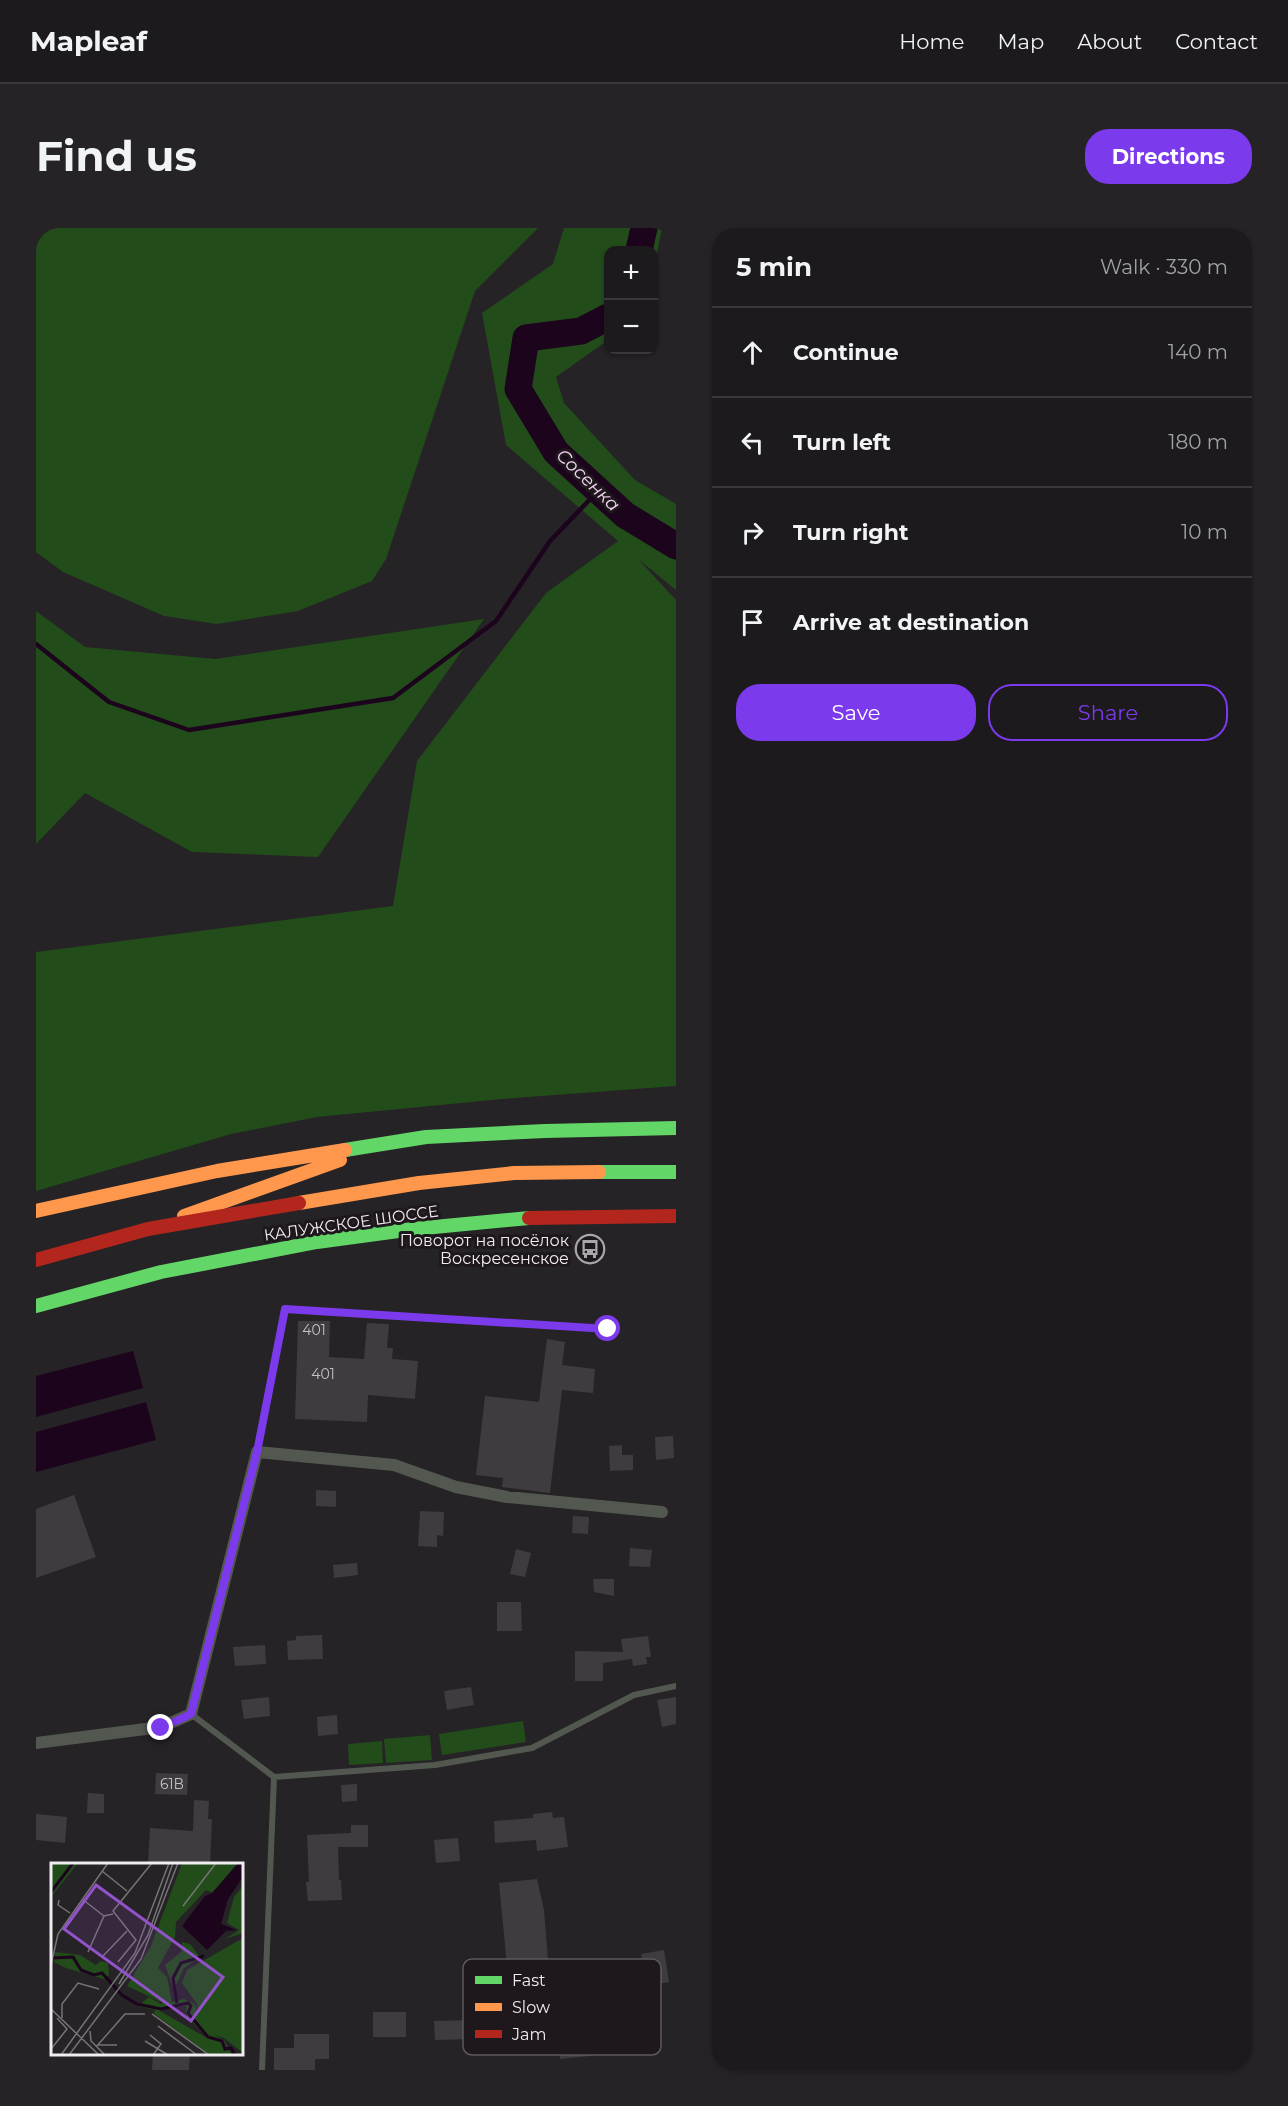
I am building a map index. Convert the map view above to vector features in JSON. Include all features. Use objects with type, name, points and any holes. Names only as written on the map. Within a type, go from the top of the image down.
[{"type":"main road","points":[[36,1211],[217,1171],[426,1137],[676,1128]]},
{"type":"main road","points":[[148,1229],[297,1174],[387,1144]]},
{"type":"main road","name":"КАЛУЖСКОЕ ШОССЕ","points":[[36,1260],[148,1229],[419,1183],[514,1173],[676,1172]]},
{"type":"main road","name":"КАЛУЖСКОЕ ШОССЕ","points":[[36,1306],[161,1272],[328,1240],[515,1218],[676,1216]]},
{"type":"street","points":[[36,1743],[161,1728],[191,1714],[257,1452],[394,1466],[456,1487],[507,1497],[662,1512]]},
{"type":"lane","points":[[257,1452],[285,1309],[608,1329]]},
{"type":"lane","points":[[191,1714],[274,1777],[435,1765],[532,1748],[634,1695],[676,1686]]},
{"type":"lane","points":[[262,2070],[274,1777]]},
{"type":"green space","points":[[36,228],[538,228],[475,291],[386,559],[372,581],[298,611],[217,624],[164,616],[63,572],[36,552]]},
{"type":"green space","points":[[564,228],[662,228],[658,248],[658,246],[604,246],[604,343],[556,377],[564,403],[635,480],[676,504],[676,590],[638,559],[676,600],[676,1086],[502,1099],[317,1117],[231,1134],[36,1191],[36,952],[393,906],[417,761],[546,593],[618,541],[506,445],[482,313],[553,264]]},
{"type":"green space","points":[[36,611],[85,647],[215,659],[484,619],[318,857],[192,852],[85,793],[36,844]]},
{"type":"green space","points":[[523,1721],[526,1742],[442,1755],[439,1734]]},
{"type":"green space","points":[[430,1735],[432,1760],[386,1763],[384,1739]]},
{"type":"green space","points":[[382,1741],[383,1763],[349,1765],[348,1744]]},
{"type":"shaded area","points":[[133,1351],[143,1388],[36,1417],[36,1376]]},
{"type":"shaded area","points":[[146,1402],[156,1440],[36,1472],[36,1432]]},
{"type":"building","points":[[298,1321],[330,1321],[329,1357],[364,1359],[367,1323],[389,1324],[387,1348],[393,1348],[392,1359],[418,1361],[415,1399],[368,1395],[367,1422],[295,1419]]},
{"type":"building","points":[[547,1339],[565,1342],[562,1365],[595,1369],[593,1393],[562,1390],[550,1493],[502,1487],[503,1478],[476,1475],[485,1396],[539,1402]]},
{"type":"building","points":[[673,1436],[674,1458],[656,1460],[655,1437]]},
{"type":"building","points":[[622,1445],[622,1455],[633,1455],[633,1470],[610,1471],[609,1446]]},
{"type":"building","points":[[316,1490],[336,1491],[336,1507],[316,1506]]},
{"type":"building","points":[[74,1495],[96,1557],[36,1578],[36,1509]]},
{"type":"building","points":[[420,1511],[444,1512],[443,1536],[437,1535],[437,1547],[418,1546]]},
{"type":"building","points":[[573,1516],[589,1517],[588,1534],[572,1533]]},
{"type":"building","points":[[630,1548],[652,1550],[650,1567],[629,1566]]},
{"type":"building","points":[[516,1549],[531,1553],[525,1577],[510,1574]]},
{"type":"building","points":[[357,1563],[358,1575],[334,1578],[333,1565]]},
{"type":"building","points":[[593,1579],[614,1579],[614,1596],[594,1592]]},
{"type":"building","points":[[497,1602],[521,1602],[522,1631],[497,1631]]},
{"type":"building","points":[[322,1635],[323,1659],[288,1660],[287,1641],[296,1640],[296,1636]]},
{"type":"building","points":[[648,1636],[651,1657],[646,1657],[647,1664],[633,1666],[632,1659],[603,1663],[603,1681],[575,1681],[575,1651],[623,1652],[621,1639]]},
{"type":"building","points":[[265,1645],[266,1664],[235,1666],[233,1647]]},
{"type":"building","points":[[471,1687],[474,1705],[447,1710],[444,1691]]},
{"type":"building","points":[[269,1697],[270,1716],[244,1719],[241,1700]]},
{"type":"building","points":[[676,1697],[676,1724],[662,1727],[657,1700]]},
{"type":"building","points":[[337,1715],[338,1734],[318,1736],[317,1717]]},
{"type":"building","points":[[156,1773],[188,1774],[187,1795],[155,1794]]},
{"type":"building","points":[[357,1784],[357,1801],[342,1802],[341,1785]]},
{"type":"building","points":[[88,1793],[104,1794],[104,1813],[87,1813]]},
{"type":"building","points":[[194,1800],[209,1801],[208,1819],[212,1819],[210,1863],[148,1863],[150,1828],[193,1831]]},
{"type":"building","points":[[552,1812],[553,1818],[564,1817],[568,1847],[537,1851],[536,1840],[495,1843],[494,1821],[533,1818],[533,1814]]},
{"type":"building","points":[[36,1814],[67,1817],[65,1843],[36,1840]]},
{"type":"building","points":[[351,1825],[368,1825],[368,1847],[338,1847],[342,1900],[308,1901],[307,1835],[351,1833]]},
{"type":"building","points":[[458,1838],[460,1861],[436,1863],[434,1840]]},
{"type":"building","points":[[537,1879],[544,1910],[548,1959],[506,1959],[499,1883]]},
{"type":"building","points":[[664,1950],[669,1982],[661,1984],[661,1959],[636,1959],[642,1958],[641,1954]]},
{"type":"building","points":[[373,2012],[406,2012],[406,2037],[373,2037]]},
{"type":"building","points":[[463,2020],[463,2039],[435,2040],[434,2021]]},
{"type":"building","points":[[294,2034],[329,2034],[329,2059],[315,2059],[315,2070],[274,2070],[274,2048],[294,2048]]},
{"type":"building","points":[[153,2055],[190,2055],[189,2070],[152,2070]]},
{"type":"building","points":[[560,2055],[599,2055],[560,2059]]},
{"type":"waterway","name":"Сосенка","points":[[640,246],[644,228]]},
{"type":"waterway","name":"Сосенка","points":[[604,319],[581,331],[526,338],[518,389],[556,452],[625,515],[676,546]]},
{"type":"waterway","points":[[36,644],[109,702],[189,730],[393,698],[496,621],[550,541],[598,491]]},
{"type":"traffic: fast","points":[[345,1150],[426,1137],[676,1128]]},
{"type":"traffic: fast","points":[[599,1172],[676,1172]]},
{"type":"traffic: fast","points":[[36,1306],[161,1272],[317,1242],[413,1229],[529,1218]]},
{"type":"traffic: slow","points":[[36,1211],[217,1171],[345,1150]]},
{"type":"traffic: slow","points":[[184,1216],[340,1160]]},
{"type":"traffic: slow","points":[[299,1203],[419,1183],[514,1173],[599,1172]]},
{"type":"traffic: jam","points":[[36,1260],[148,1229],[299,1203]]},
{"type":"traffic: jam","points":[[529,1218],[676,1216]]},
{"type":"place","name":"Поворот на посёлок Воскресенское","points":[[590,1249]]},
{"type":"route","points":[[161,1728],[191,1714],[257,1452],[285,1309],[608,1329]]}]
